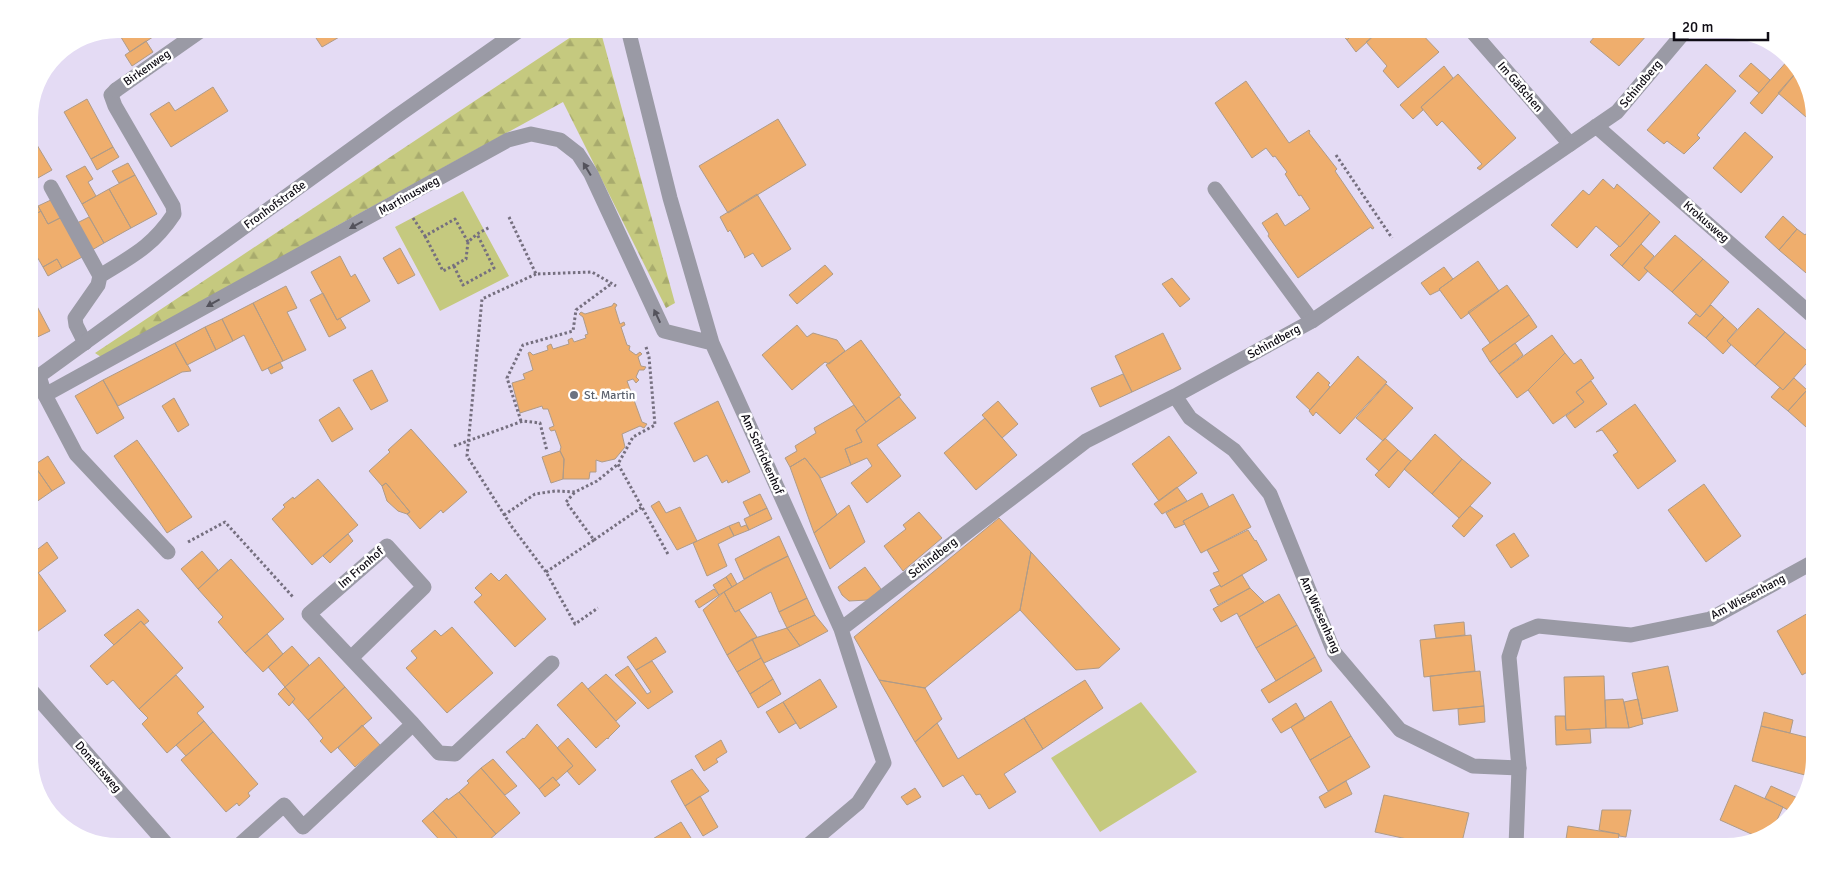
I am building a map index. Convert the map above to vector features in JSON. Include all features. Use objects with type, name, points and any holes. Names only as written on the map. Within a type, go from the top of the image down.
[{"type":"street","name":"Birkenweg","points":[[100,276],[148,246],[163,231],[174,214],[173,206],[115,106],[111,95],[189,38]]},
{"type":"street","name":"Fronhofstraße","points":[[38,375],[405,110],[508,38]]},
{"type":"street","name":"Am Schrickenhof","points":[[630,38],[670,198],[712,343],[841,629],[884,763],[858,803],[816,838]]},
{"type":"street","name":"Im Gäßchen","points":[[1478,38],[1570,144]]},
{"type":"street","name":"Schindberg","points":[[841,629],[1086,441],[1175,396],[1312,321],[1617,112],[1679,38]]},
{"type":"street","name":"Krokusweg","points":[[1596,126],[1806,310]]},
{"type":"street","name":"Martinusweg","points":[[45,395],[508,140],[530,134],[560,140],[578,154],[591,174],[664,331],[712,343]]},
{"type":"street","points":[[51,188],[100,276],[98,285],[75,318],[76,325],[85,343]]},
{"type":"street","points":[[1215,188],[1312,321]]},
{"type":"street","points":[[38,384],[76,454],[168,552]]},
{"type":"street","name":"Am Wiesenhang","points":[[1175,396],[1190,418],[1234,450],[1270,494],[1334,652],[1400,730],[1473,766],[1519,768]]},
{"type":"street","name":"Im Fronhof","points":[[309,614],[387,546],[424,587],[351,658]]},
{"type":"street","name":"Am Wiesenhang","points":[[1516,838],[1519,768],[1509,657],[1516,635],[1538,626],[1631,635],[1710,618],[1806,566]]},
{"type":"street","points":[[309,614],[414,724],[439,753],[455,754],[552,663]]},
{"type":"street","name":"Donatusweg","points":[[38,698],[161,838]]},
{"type":"street","points":[[247,838],[284,805],[303,827],[414,724]]},
{"type":"path","points":[[1336,155],[1405,257]]},
{"type":"path","points":[[413,217],[443,271],[466,259],[468,242],[455,220],[425,236]]},
{"type":"path","points":[[509,217],[536,274]]},
{"type":"path","points":[[468,242],[477,234],[490,227]]},
{"type":"path","points":[[454,266],[463,285],[494,268],[477,234]]},
{"type":"path","points":[[598,608],[575,624],[546,572],[504,515],[467,456],[467,441],[482,299],[536,274],[592,272],[619,288]]},
{"type":"path","points":[[521,421],[507,378],[523,345],[573,331],[576,310],[611,283]]},
{"type":"path","points":[[594,540],[566,502],[575,492],[597,481],[618,464],[633,437],[655,425],[649,357],[643,338]]},
{"type":"path","points":[[454,446],[521,421],[540,424],[547,451]]},
{"type":"path","points":[[618,464],[669,556]]},
{"type":"path","points":[[504,515],[535,494],[555,491],[575,492]]},
{"type":"path","points":[[546,572],[642,507]]},
{"type":"path","points":[[168,552],[225,522],[309,614]]},
{"type":"green space","points":[[569,38],[602,38],[675,303],[666,308],[563,102],[333,228],[104,359],[95,353]]},
{"type":"green space","points":[[463,191],[509,276],[440,311],[395,227]]},
{"type":"green space","points":[[1141,702],[1197,772],[1100,832],[1051,758]]},
{"type":"building","points":[[121,38],[151,38],[130,52]]},
{"type":"building","points":[[316,38],[338,38],[322,47]]},
{"type":"building","points":[[1349,38],[1371,38],[1356,52],[1347,40]]},
{"type":"building","points":[[1371,38],[1426,38],[1439,52],[1398,88],[1383,71],[1387,66],[1366,42]]},
{"type":"building","points":[[1593,38],[1644,38],[1619,66],[1590,42]]},
{"type":"building","points":[[146,41],[153,52],[132,66],[125,55]]},
{"type":"building","points":[[1751,63],[1770,80],[1759,93],[1739,76]]},
{"type":"building","points":[[1785,63],[1794,75],[1762,114],[1750,103]]},
{"type":"building","points":[[1706,64],[1736,91],[1697,135],[1700,138],[1684,154],[1667,141],[1664,144],[1647,130]]},
{"type":"building","points":[[1444,66],[1453,78],[1421,107],[1423,110],[1413,119],[1400,105]]},
{"type":"building","points":[[1458,74],[1516,138],[1480,170],[1477,168],[1482,164],[1442,121],[1437,126],[1421,107]]},
{"type":"building","points":[[1794,75],[1804,97],[1806,117],[1778,93]]},
{"type":"building","points":[[1246,81],[1289,143],[1310,131],[1309,133],[1337,169],[1335,171],[1374,228],[1372,229],[1371,227],[1298,278],[1268,236],[1269,234],[1262,223],[1277,213],[1285,226],[1310,209],[1301,195],[1299,196],[1285,174],[1287,172],[1275,156],[1273,157],[1266,148],[1252,158],[1215,103]]},
{"type":"building","points":[[213,87],[228,111],[171,147],[150,114],[169,102],[175,111]]},
{"type":"building","points":[[87,99],[113,147],[91,159],[64,112]]},
{"type":"building","points":[[778,119],[806,165],[728,213],[699,166]]},
{"type":"building","points":[[1745,132],[1773,157],[1741,193],[1713,168]]},
{"type":"building","points":[[38,147],[52,170],[38,178]]},
{"type":"building","points":[[113,147],[119,157],[97,170],[91,159]]},
{"type":"building","points":[[128,163],[135,175],[119,183],[112,171]]},
{"type":"building","points":[[85,166],[93,179],[88,182],[96,196],[82,204],[66,176]]},
{"type":"building","points":[[135,175],[157,214],[131,228],[109,189]]},
{"type":"building","points":[[1603,179],[1614,189],[1617,184],[1650,213],[1620,247],[1596,226],[1577,248],[1551,225],[1583,190],[1589,195]]},
{"type":"building","points":[[109,189],[131,228],[104,243],[82,204]]},
{"type":"building","points":[[757,194],[791,249],[762,267],[753,253],[744,258],[730,230],[728,232],[720,217]]},
{"type":"building","points":[[53,199],[62,217],[48,224],[38,206]]},
{"type":"building","points":[[41,211],[48,224],[62,217],[84,256],[62,268],[57,259],[43,267],[38,258],[38,213]]},
{"type":"building","points":[[1650,213],[1660,222],[1622,266],[1610,255],[1620,247]]},
{"type":"building","points":[[1783,216],[1797,229],[1779,250],[1765,237]]},
{"type":"building","points":[[89,217],[104,243],[92,250],[77,223]]},
{"type":"building","points":[[1797,229],[1805,235],[1806,234],[1806,273],[1779,250]]},
{"type":"building","points":[[1675,235],[1703,259],[1672,292],[1644,268]]},
{"type":"building","points":[[1641,244],[1654,256],[1644,268],[1648,271],[1639,281],[1622,266]]},
{"type":"building","points":[[400,248],[415,275],[398,284],[383,258]]},
{"type":"building","points":[[340,256],[351,277],[355,274],[370,301],[337,320],[311,272]]},
{"type":"building","points":[[57,259],[62,268],[48,276],[43,267]]},
{"type":"building","points":[[1703,259],[1729,282],[1700,317],[1672,292]]},
{"type":"building","points":[[1478,261],[1499,291],[1461,319],[1439,289]]},
{"type":"building","points":[[825,265],[833,274],[797,304],[789,295]]},
{"type":"building","points":[[1444,267],[1453,279],[1440,290],[1430,295],[1421,283]]},
{"type":"building","points":[[1172,278],[1190,299],[1180,307],[1162,284]]},
{"type":"building","points":[[1507,285],[1529,315],[1490,343],[1468,312]]},
{"type":"building","points":[[286,286],[297,308],[287,312],[306,350],[283,361],[253,303]]},
{"type":"building","points":[[323,293],[337,320],[340,318],[346,328],[329,337],[310,300]]},
{"type":"building","points":[[253,303],[283,361],[262,371],[244,335],[233,341],[222,319]]},
{"type":"building","name":"St. Martin","points":[[614,303],[617,305],[615,308],[620,324],[624,322],[625,325],[621,327],[627,345],[630,346],[629,350],[636,355],[640,352],[642,354],[638,357],[641,366],[646,367],[644,370],[639,370],[636,377],[639,380],[636,383],[633,379],[627,381],[642,422],[647,424],[644,428],[640,426],[622,434],[625,447],[615,459],[602,462],[596,460],[596,472],[590,472],[589,479],[563,479],[564,459],[555,430],[551,431],[549,428],[554,426],[548,409],[543,409],[542,406],[520,413],[512,383],[525,379],[523,374],[533,370],[528,353],[530,352],[533,355],[548,350],[547,346],[551,344],[553,349],[569,344],[568,340],[572,338],[574,342],[586,338],[585,335],[588,334],[583,317],[579,314],[612,306]]},
{"type":"building","points":[[1711,305],[1724,317],[1706,338],[1688,323],[1696,314],[1700,317]]},
{"type":"building","points":[[38,308],[50,331],[38,337]]},
{"type":"building","points":[[1758,308],[1785,332],[1755,366],[1727,341]]},
{"type":"building","points":[[1529,315],[1537,327],[1490,362],[1482,349]]},
{"type":"building","points":[[1724,317],[1737,329],[1727,341],[1731,345],[1723,354],[1706,338]]},
{"type":"building","points":[[222,319],[233,341],[216,350],[205,327]]},
{"type":"building","points":[[797,325],[807,337],[813,333],[837,340],[845,351],[829,364],[825,362],[792,390],[762,355]]},
{"type":"building","points":[[205,327],[216,350],[187,365],[175,343]]},
{"type":"building","points":[[1785,332],[1806,350],[1806,364],[1783,390],[1755,366]]},
{"type":"building","points":[[1163,333],[1181,369],[1132,392],[1115,356]]},
{"type":"building","points":[[1552,335],[1565,353],[1528,390],[1517,398],[1499,374]]},
{"type":"building","points":[[861,340],[901,395],[866,422],[826,365]]},
{"type":"building","points":[[175,343],[191,371],[182,372],[118,406],[103,380]]},
{"type":"building","points":[[1515,343],[1523,355],[1499,374],[1490,362]]},
{"type":"building","points":[[1565,353],[1574,364],[1581,359],[1594,378],[1576,392],[1584,402],[1553,424],[1528,390]]},
{"type":"building","points":[[1358,356],[1387,382],[1340,434],[1316,412],[1313,416],[1309,411]]},
{"type":"building","points":[[280,362],[283,368],[271,374],[268,368]]},
{"type":"building","points":[[372,370],[388,401],[371,410],[353,380]]},
{"type":"building","points":[[1318,372],[1330,383],[1328,385],[1330,387],[1310,410],[1296,397]]},
{"type":"building","points":[[1123,374],[1132,392],[1100,407],[1091,388]]},
{"type":"building","points":[[1794,378],[1806,391],[1788,411],[1771,397],[1780,387],[1783,390]]},
{"type":"building","points":[[103,380],[124,418],[97,434],[75,396]]},
{"type":"building","points":[[1591,381],[1607,404],[1575,428],[1566,416],[1584,402],[1576,392]]},
{"type":"building","points":[[1386,384],[1413,408],[1383,441],[1356,418]]},
{"type":"building","points":[[1806,391],[1806,427],[1788,411]]},
{"type":"building","points":[[899,397],[916,418],[877,445],[901,476],[867,503],[851,483],[872,466],[867,458],[851,465],[845,449],[862,442],[856,430]]},
{"type":"building","points":[[174,398],[189,425],[178,432],[162,406]]},
{"type":"building","points":[[718,401],[750,472],[728,483],[727,480],[722,483],[707,455],[694,462],[674,423]]},
{"type":"building","points":[[998,401],[1018,424],[1002,438],[982,415]]},
{"type":"building","points":[[1635,404],[1676,461],[1638,489],[1613,455],[1618,452],[1602,430],[1596,432]]},
{"type":"building","points":[[854,405],[866,422],[856,430],[862,442],[845,449],[851,465],[821,478],[805,458],[790,467],[785,458],[797,451],[795,446],[816,433],[814,428]]},
{"type":"building","points":[[339,407],[353,429],[332,442],[319,420]]},
{"type":"building","points":[[985,418],[1017,455],[976,490],[944,453]]},
{"type":"building","points":[[411,429],[467,492],[443,513],[441,510],[420,529],[407,514],[410,512],[386,483],[382,486],[369,471]]},
{"type":"building","points":[[1435,434],[1462,459],[1432,494],[1404,469]]},
{"type":"building","points":[[1169,436],[1197,473],[1159,501],[1132,464]]},
{"type":"building","points":[[1385,438],[1398,450],[1379,471],[1366,459]]},
{"type":"building","points":[[137,440],[192,517],[167,533],[114,456]]},
{"type":"building","points":[[1398,450],[1411,461],[1389,488],[1375,475]]},
{"type":"building","points":[[560,451],[564,459],[563,479],[551,483],[542,457]]},
{"type":"building","points":[[48,456],[65,483],[52,491],[38,471],[38,462]]},
{"type":"building","points":[[805,458],[819,476],[837,515],[814,533],[790,467]]},
{"type":"building","points":[[1462,459],[1491,483],[1459,518],[1432,494]]},
{"type":"building","points":[[38,471],[52,491],[38,501]]},
{"type":"building","points":[[318,479],[358,525],[312,565],[272,519],[285,507],[283,505],[293,497],[294,499]]},
{"type":"building","points":[[386,483],[410,512],[407,514],[398,511],[387,501],[382,486]]},
{"type":"building","points":[[1704,484],[1741,536],[1706,562],[1668,510]]},
{"type":"building","points":[[1177,487],[1187,501],[1162,514],[1154,504]]},
{"type":"building","points":[[1202,493],[1209,507],[1183,521],[1185,524],[1175,528],[1166,513]]},
{"type":"building","points":[[760,494],[767,508],[750,516],[743,502]]},
{"type":"building","points":[[1233,494],[1251,527],[1201,553],[1183,521]]},
{"type":"building","points":[[659,501],[666,513],[680,507],[697,541],[677,550],[651,506]]},
{"type":"building","points":[[849,505],[865,542],[830,569],[814,533]]},
{"type":"building","points":[[1470,506],[1483,516],[1464,537],[1452,526]]},
{"type":"building","points":[[767,508],[772,519],[749,530],[744,519]]},
{"type":"building","points":[[919,512],[942,538],[903,571],[884,546],[906,529],[903,525]]},
{"type":"building","points":[[999,518],[1031,552],[1020,610],[925,688],[879,680],[854,637]]},
{"type":"building","points":[[739,522],[741,527],[746,525],[749,530],[734,536],[729,526]]},
{"type":"building","points":[[729,526],[734,536],[718,544],[727,566],[707,576],[693,543]]},
{"type":"building","points":[[1248,530],[1267,560],[1221,587],[1213,573],[1219,571],[1207,550]]},
{"type":"building","points":[[1514,533],[1529,556],[1511,568],[1496,545]]},
{"type":"building","points":[[348,534],[353,541],[330,563],[323,556]]},
{"type":"building","points":[[779,536],[788,556],[744,579],[735,559]]},
{"type":"building","points":[[47,542],[58,558],[38,573],[38,549]]},
{"type":"building","points":[[202,551],[218,570],[198,589],[181,569]]},
{"type":"building","points":[[1031,552],[1120,649],[1099,668],[1076,670],[1020,610]]},
{"type":"building","points":[[788,556],[807,598],[779,612],[771,592],[735,612],[724,592],[763,568]]},
{"type":"building","points":[[231,559],[284,619],[245,653],[218,622],[223,617],[198,589]]},
{"type":"building","points":[[865,567],[881,589],[868,600],[849,601],[842,595],[838,587]]},
{"type":"building","points":[[38,572],[66,611],[38,631]]},
{"type":"building","points":[[491,573],[499,581],[506,574],[546,619],[515,647],[474,602],[482,595],[475,588]]},
{"type":"building","points":[[731,573],[737,584],[732,587],[726,577]]},
{"type":"building","points":[[1242,575],[1250,588],[1218,605],[1210,590],[1220,585],[1221,587]]},
{"type":"building","points":[[726,577],[732,587],[719,595],[713,585]]},
{"type":"building","points":[[1250,588],[1264,602],[1239,617],[1237,613],[1221,622],[1213,609]]},
{"type":"building","points":[[714,589],[719,595],[699,608],[695,601]]},
{"type":"building","points":[[724,592],[735,612],[739,610],[757,637],[727,655],[703,610]]},
{"type":"building","points":[[1279,594],[1297,625],[1256,648],[1239,617]]},
{"type":"building","points":[[807,598],[815,615],[787,628],[779,612]]},
{"type":"building","points":[[138,609],[149,621],[144,625],[141,621],[114,645],[104,635]]},
{"type":"building","points":[[1806,614],[1806,673],[1802,675],[1777,631]]},
{"type":"building","points":[[815,615],[828,631],[800,646],[787,628]]},
{"type":"building","points":[[141,621],[183,668],[139,709],[113,680],[107,685],[90,666]]},
{"type":"building","points":[[1464,622],[1465,635],[1436,638],[1434,625]]},
{"type":"building","points":[[1297,625],[1315,657],[1276,681],[1256,648]]},
{"type":"building","points":[[452,627],[493,673],[447,713],[406,668],[417,658],[411,651],[435,630],[441,636]]},
{"type":"building","points":[[787,628],[800,646],[764,663],[752,639]]},
{"type":"building","points":[[267,634],[283,654],[263,672],[245,653]]},
{"type":"building","points":[[1471,635],[1475,671],[1424,677],[1420,640]]},
{"type":"building","points":[[656,637],[666,652],[636,670],[627,657]]},
{"type":"building","points":[[752,639],[761,658],[737,672],[727,655]]},
{"type":"building","points":[[292,646],[309,665],[285,687],[268,667]]},
{"type":"building","points":[[319,657],[345,687],[308,720],[292,702],[295,699],[285,687]]},
{"type":"building","points":[[1315,657],[1322,671],[1269,703],[1261,690]]},
{"type":"building","points":[[761,658],[773,679],[750,694],[737,672]]},
{"type":"building","points":[[652,661],[673,692],[648,709],[615,675],[628,666],[647,694],[651,692],[636,670]]},
{"type":"building","points":[[1668,666],[1678,711],[1642,719],[1632,673]]},
{"type":"building","points":[[1480,671],[1484,706],[1433,711],[1430,676]]},
{"type":"building","points":[[606,674],[636,703],[616,721],[588,689]]},
{"type":"building","points":[[176,675],[204,707],[197,713],[204,721],[167,753],[142,724],[148,718],[139,709]]},
{"type":"building","points":[[1604,676],[1606,728],[1566,730],[1564,677]]},
{"type":"building","points":[[773,679],[781,694],[758,708],[750,694]]},
{"type":"building","points":[[820,679],[837,707],[800,729],[783,702]]},
{"type":"building","points":[[879,680],[925,688],[942,719],[915,742]]},
{"type":"building","points":[[1085,680],[1103,708],[1043,749],[1024,718]]},
{"type":"building","points":[[582,682],[620,726],[596,748],[557,705]]},
{"type":"building","points":[[285,687],[295,699],[289,706],[278,694]]},
{"type":"building","points":[[345,687],[372,718],[331,753],[320,741],[323,738],[308,720]]},
{"type":"building","points":[[1623,699],[1629,728],[1606,728],[1605,700]]},
{"type":"building","points":[[1638,699],[1643,724],[1629,728],[1624,702]]},
{"type":"building","points":[[1331,701],[1351,736],[1310,760],[1291,727]]},
{"type":"building","points":[[783,702],[796,723],[779,733],[766,712]]},
{"type":"building","points":[[1296,703],[1305,719],[1281,733],[1272,719]]},
{"type":"building","points":[[1484,706],[1485,722],[1459,725],[1458,709]]},
{"type":"building","points":[[1764,712],[1793,720],[1790,733],[1761,726]]},
{"type":"building","points":[[1555,716],[1565,716],[1566,730],[1590,729],[1591,743],[1556,745]]},
{"type":"building","points":[[1024,718],[1043,749],[1004,774],[1016,792],[989,809],[980,794],[976,795],[963,775],[943,787],[915,742],[937,723],[958,759]]},
{"type":"building","points":[[204,721],[213,732],[186,756],[176,745]]},
{"type":"building","points":[[537,724],[573,766],[556,781],[553,777],[539,789],[506,752],[524,739]]},
{"type":"building","points":[[362,725],[380,745],[355,767],[338,748]]},
{"type":"building","points":[[1761,726],[1806,737],[1804,775],[1752,761]]},
{"type":"building","points":[[213,732],[258,784],[248,793],[250,796],[239,806],[237,803],[226,812],[181,760]]},
{"type":"building","points":[[1351,736],[1370,767],[1328,791],[1310,760]]},
{"type":"building","points":[[568,738],[596,770],[579,785],[567,771],[573,766],[557,748]]},
{"type":"building","points":[[721,740],[727,752],[716,759],[718,762],[704,771],[695,756]]},
{"type":"building","points":[[493,759],[517,786],[505,795],[481,768]]},
{"type":"building","points":[[481,768],[520,813],[496,834],[459,792],[469,783],[467,781]]},
{"type":"building","points":[[692,769],[709,791],[685,806],[671,781]]},
{"type":"building","points":[[553,777],[560,785],[545,797],[539,789]]},
{"type":"building","points":[[1346,781],[1352,794],[1325,808],[1319,797]]},
{"type":"building","points":[[1735,785],[1783,807],[1778,818],[1771,824],[1750,833],[1720,820]]},
{"type":"building","points":[[1771,786],[1796,797],[1787,809],[1765,798]]},
{"type":"building","points":[[915,788],[921,797],[907,805],[901,797]]},
{"type":"building","points":[[459,792],[496,834],[491,838],[457,838],[433,811],[447,798],[448,800]]},
{"type":"building","points":[[1384,795],[1469,813],[1463,838],[1402,838],[1375,832]]},
{"type":"building","points":[[700,796],[718,827],[703,836],[685,806]]},
{"type":"building","points":[[1602,810],[1631,810],[1626,837],[1599,830]]},
{"type":"building","points":[[433,811],[457,838],[438,838],[422,821]]},
{"type":"building","points":[[681,822],[691,838],[654,838]]},
{"type":"building","points":[[1568,826],[1619,834],[1618,838],[1566,838]]},
{"type":"place","name":"St. Martin","points":[[574,395]]}]
